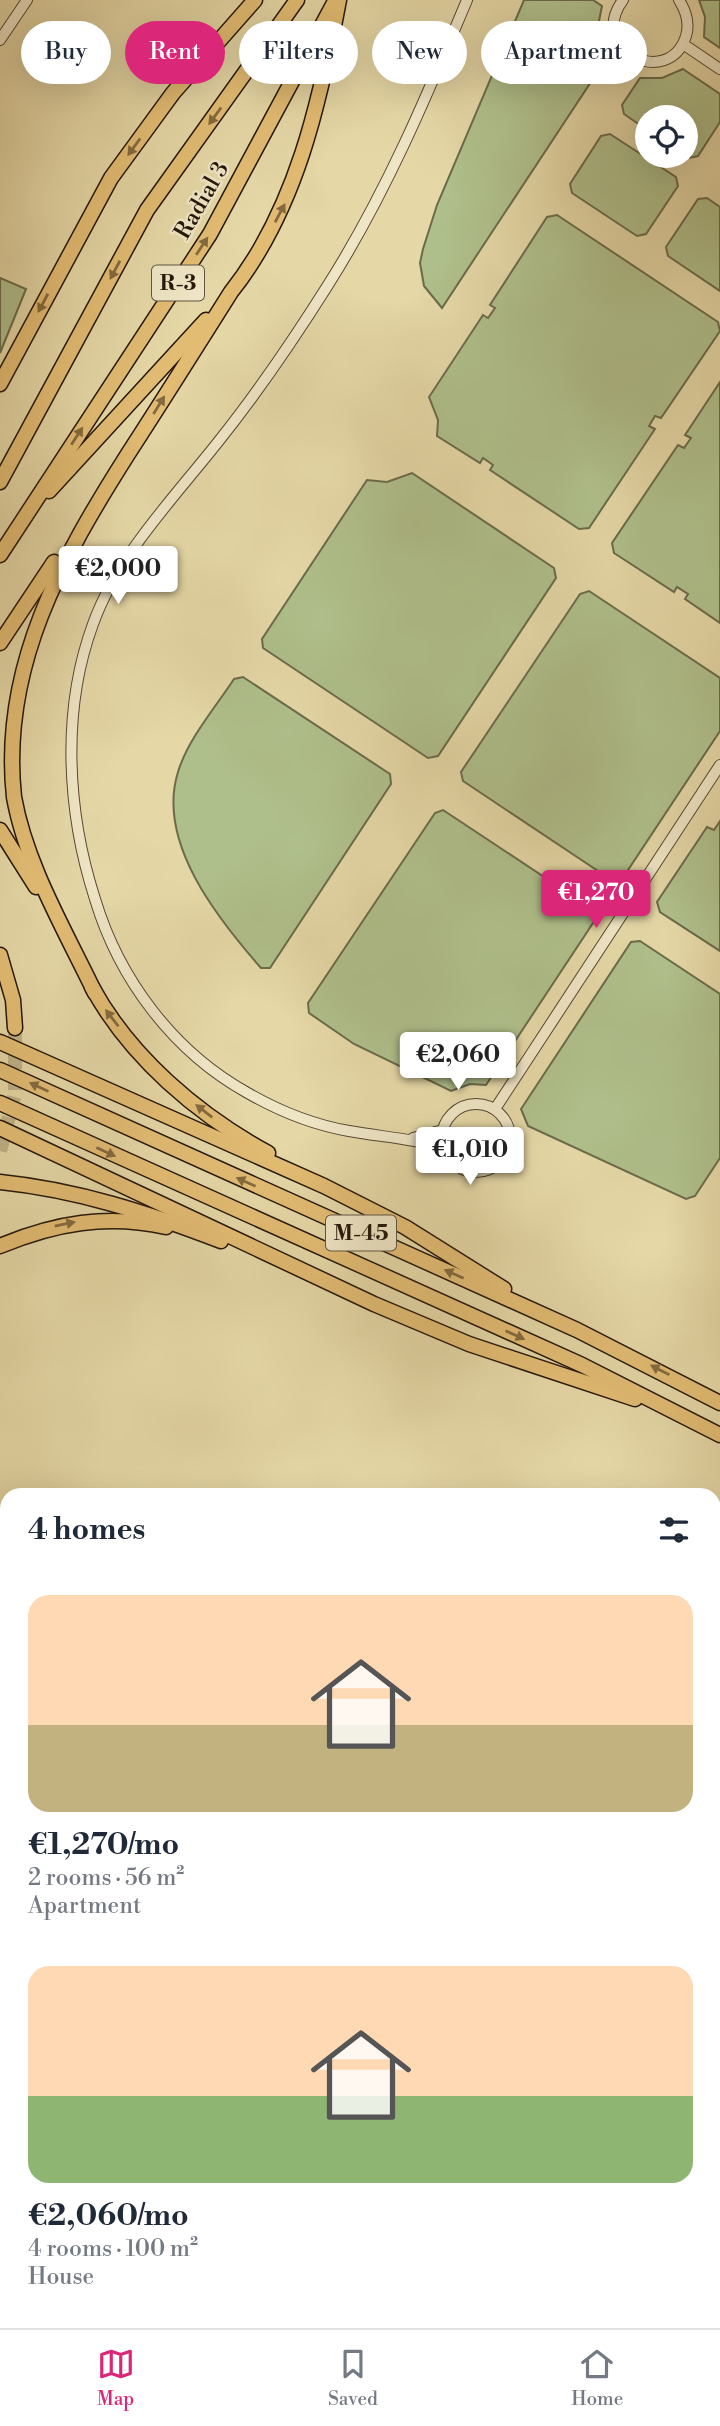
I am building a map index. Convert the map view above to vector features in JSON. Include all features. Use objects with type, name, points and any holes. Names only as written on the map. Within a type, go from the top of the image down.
[{"type":"highway","points":[[0,384],[111,178],[173,93],[255,0]]},
{"type":"highway","name":"Radial 3","points":[[0,482],[147,210],[297,0]]},
{"type":"highway","points":[[20,523],[231,292],[254,263],[288,199],[328,62],[338,0]]},
{"type":"highway","name":"Radial 3","points":[[0,555],[210,234],[338,0]]},
{"type":"highway","points":[[94,993],[33,860],[13,795],[9,744],[16,675],[40,602],[96,504],[231,292]]},
{"type":"highway","points":[[0,643],[19,610],[96,504]]},
{"type":"highway","points":[[0,830],[28,873],[94,993],[131,1042],[183,1094],[242,1138],[324,1186]]},
{"type":"highway","points":[[0,955],[13,1000],[15,1028]]},
{"type":"highway","points":[[0,1042],[324,1186],[405,1227],[505,1289],[524,1306]]},
{"type":"highway","name":"M-45","points":[[0,1070],[524,1306],[720,1402]]},
{"type":"highway","name":"M-45","points":[[0,1103],[582,1364],[720,1435]]},
{"type":"highway","points":[[0,1128],[331,1285]]},
{"type":"highway","points":[[0,1182],[54,1190],[143,1210],[331,1285],[469,1344],[634,1399],[651,1400]]},
{"type":"highway","points":[[0,1246],[47,1228],[81,1221],[115,1220],[180,1230],[233,1246]]},
{"type":"street","points":[[1,37],[27,0]]},
{"type":"street","points":[[443,1148],[446,1121],[459,1108],[477,1104],[495,1109],[507,1124],[510,1137],[505,1156],[493,1168],[476,1172],[460,1168],[443,1148],[413,1138],[346,1131],[271,1105],[244,1091],[202,1062],[156,1016],[125,971],[103,926],[88,879],[73,788],[73,707],[80,663],[93,621],[114,580],[139,541],[242,412],[330,283],[401,152],[467,0]]},
{"type":"street","points":[[621,1],[613,25],[621,48],[630,56],[653,62],[665,60],[683,44],[688,22],[679,0]]},
{"type":"street","points":[[683,44],[720,69]]},
{"type":"street","points":[[495,1109],[720,765]]},
{"type":"street","points":[[413,1138],[443,1130]]},
{"type":"green space","points":[[524,0],[593,0],[602,6],[599,21],[515,21]]},
{"type":"green space","points":[[699,0],[720,0],[720,48],[704,37],[705,17]]},
{"type":"green space","points":[[683,69],[720,94],[720,122],[698,156],[698,105],[635,105],[635,122],[624,114],[622,105],[636,84],[647,84],[647,78],[662,78]]},
{"type":"green space","points":[[488,84],[590,84],[442,308],[424,286],[420,263],[437,205]]},
{"type":"green space","points":[[610,134],[635,150],[635,168],[662,168],[676,177],[678,186],[646,234],[637,236],[572,193],[570,184],[601,136]]},
{"type":"green space","points":[[707,198],[720,207],[720,291],[668,256],[666,247],[698,199]]},
{"type":"green space","points":[[557,215],[718,322],[720,331],[661,418],[655,416],[649,426],[655,429],[589,528],[579,529],[490,470],[493,465],[483,458],[480,463],[437,436],[438,420],[429,397],[483,315],[488,318],[495,308],[490,305],[547,217]]},
{"type":"green space","points":[[0,278],[26,289],[0,353]]},
{"type":"green space","points":[[720,382],[720,623],[685,599],[688,594],[677,587],[674,592],[614,553],[612,543],[678,445],[684,448],[691,438],[685,435]]},
{"type":"green space","points":[[412,473],[554,568],[556,578],[438,756],[428,758],[263,648],[262,639],[367,480],[387,482]]},
{"type":"green space","points":[[589,591],[720,678],[720,731],[622,879],[613,881],[463,781],[461,772],[580,594]]},
{"type":"green space","points":[[243,677],[390,774],[391,784],[270,968],[261,968],[227,927],[195,878],[183,852],[173,799],[182,760],[195,736],[234,679]]},
{"type":"green space","points":[[443,810],[594,910],[595,920],[486,1085],[470,1084],[451,1091],[354,1044],[309,1013],[308,1003],[435,813]]},
{"type":"green space","points":[[720,821],[720,951],[660,912],[657,902],[707,827],[714,830]]},
{"type":"green space","points":[[640,941],[720,994],[720,1158],[695,1196],[686,1199],[528,1126],[521,1109],[631,942]]},
{"type":"tunnel","points":[[0,1151],[15,1094],[15,1028]]}]
